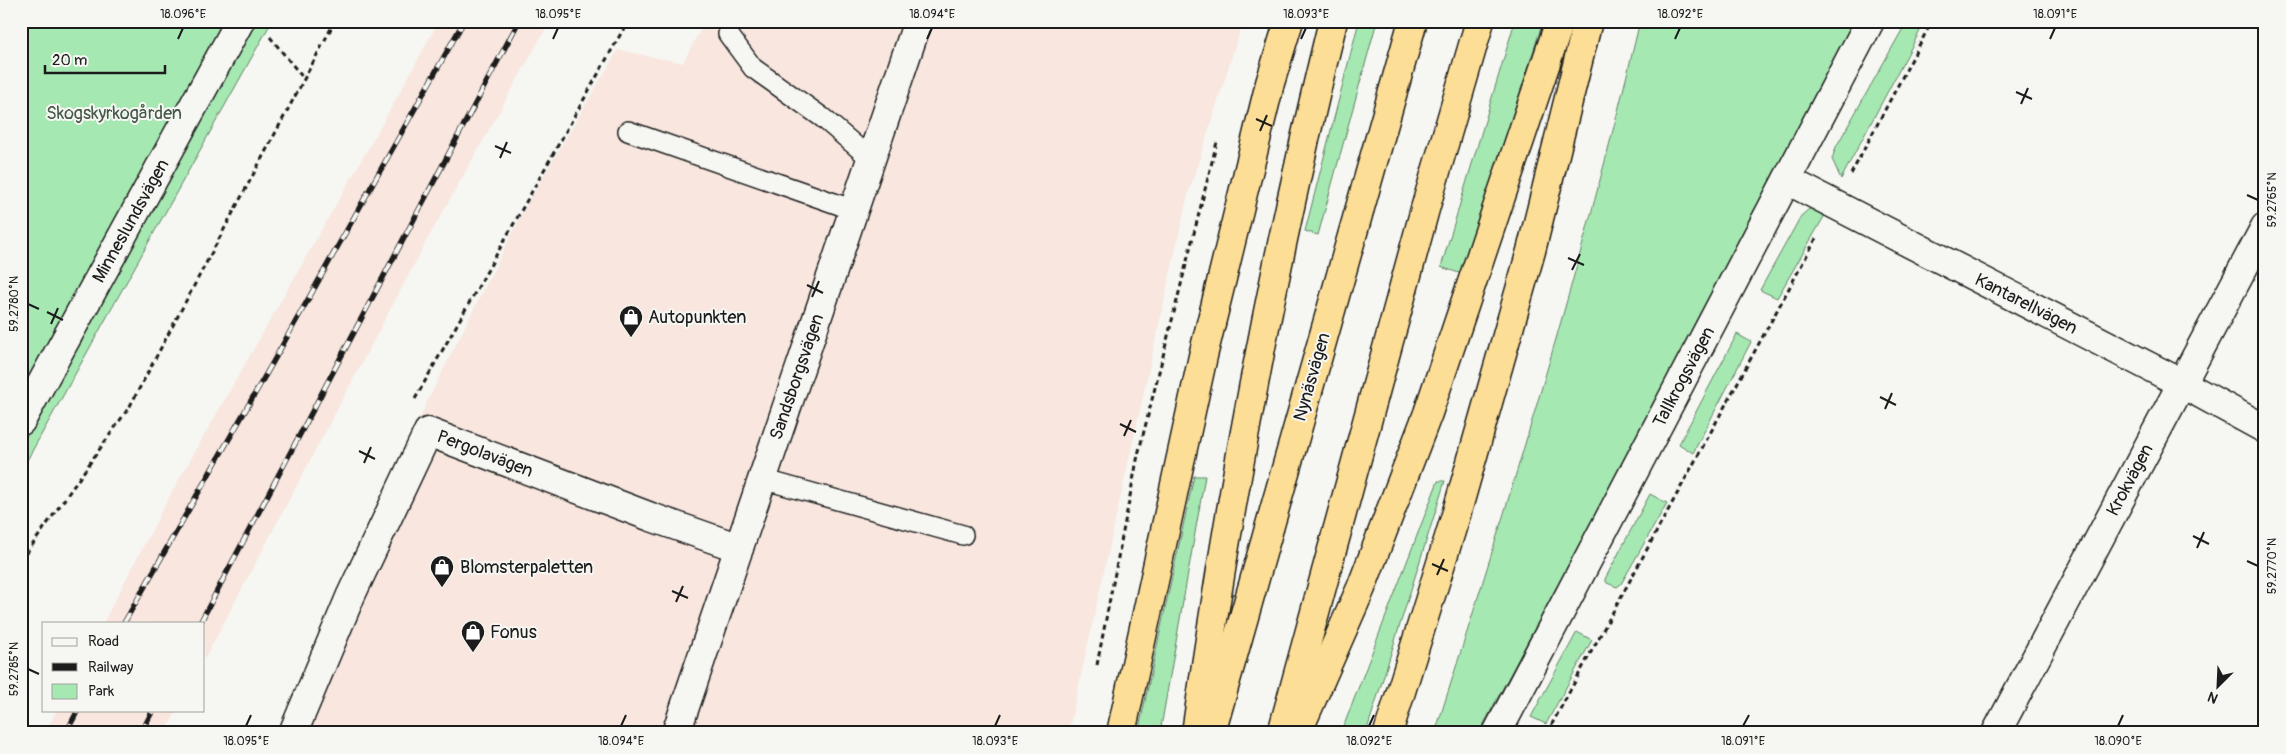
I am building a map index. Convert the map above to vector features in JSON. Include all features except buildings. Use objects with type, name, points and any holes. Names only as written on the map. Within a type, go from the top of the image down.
[{"type":"highway","points":[[1120,733],[1202,356],[1270,83],[1289,21]]},
{"type":"highway","points":[[1196,733],[1216,594],[1246,426],[1306,127],[1333,21]]},
{"type":"highway","name":"Nynäsvägen","points":[[1211,733],[1413,21]]},
{"type":"highway","points":[[1282,733],[1425,210],[1480,21]]},
{"type":"highway","points":[[1298,733],[1361,588],[1428,413],[1560,21]]},
{"type":"highway","points":[[1388,733],[1456,516],[1531,251],[1588,21]]},
{"type":"street","name":"Minneslundsvägen","points":[[21,421],[240,21]]},
{"type":"street","name":"Sandsborgsvägen","points":[[676,733],[918,21]]},
{"type":"street","name":"Tallkrogsvägen","points":[[1496,733],[1870,21]]},
{"type":"street","name":"Kantarellvägen","points":[[1787,180],[2181,383],[2265,429]]},
{"type":"street","name":"Krokvägen","points":[[1996,733],[2265,227]]},
{"type":"street","name":"Pergolavägen","points":[[293,733],[351,595],[428,432],[651,517],[739,548]]},
{"type":"lane","points":[[731,21],[728,34],[753,68],[823,118],[871,159]]},
{"type":"lane","points":[[628,131],[854,210]]},
{"type":"lane","points":[[762,479],[963,535]]},
{"type":"path","points":[[21,561],[130,406],[335,21]]},
{"type":"path","points":[[413,403],[547,161],[628,21]]},
{"type":"path","points":[[1547,733],[1932,21]]},
{"type":"path","points":[[269,36],[304,80]]},
{"type":"shaded area","points":[[439,21],[550,21],[426,242],[205,658],[205,622],[104,622],[172,492]]},
{"type":"shaded area","points":[[705,21],[1243,21],[1187,198],[1068,733],[281,733],[428,400],[527,204],[618,50],[683,63]]},
{"type":"shaded area","points":[[56,712],[176,712],[165,733],[45,733]]},
{"type":"green space","name":"Skogskyrkogården","points":[[21,21],[272,21],[21,471]]},
{"type":"green space","points":[[1359,21],[1377,21],[1318,235],[1305,231]]},
{"type":"green space","points":[[1515,21],[1543,21],[1462,274],[1441,267]]},
{"type":"green space","points":[[1640,21],[1854,21],[1696,325],[1479,733],[1435,733],[1491,556],[1570,290]]},
{"type":"green space","points":[[1906,23],[1920,31],[1841,179],[1832,159],[1836,147]]},
{"type":"green space","points":[[1809,209],[1820,210],[1825,215],[1777,298],[1760,290],[1801,216]]},
{"type":"green space","points":[[1737,334],[1751,342],[1693,453],[1679,444]]},
{"type":"green space","points":[[1194,476],[1205,476],[1160,733],[1138,733]]},
{"type":"green space","points":[[1438,481],[1445,481],[1366,733],[1341,733]]},
{"type":"green space","points":[[1650,494],[1667,503],[1621,584],[1617,587],[1607,583],[1605,579]]},
{"type":"green space","points":[[1577,632],[1592,640],[1546,724],[1531,717]]},
{"type":"railway","points":[[125,622],[464,21]]},
{"type":"railway","points":[[201,622],[519,21]]},
{"type":"railway","points":[[66,733],[77,712]]},
{"type":"railway","points":[[141,733],[152,712]]},
{"type":"place","name":"Autopunkten","points":[[631,338]]},
{"type":"place","name":"Blomsterpaletten","points":[[442,588]]},
{"type":"place","name":"Fonus","points":[[473,653]]}]
